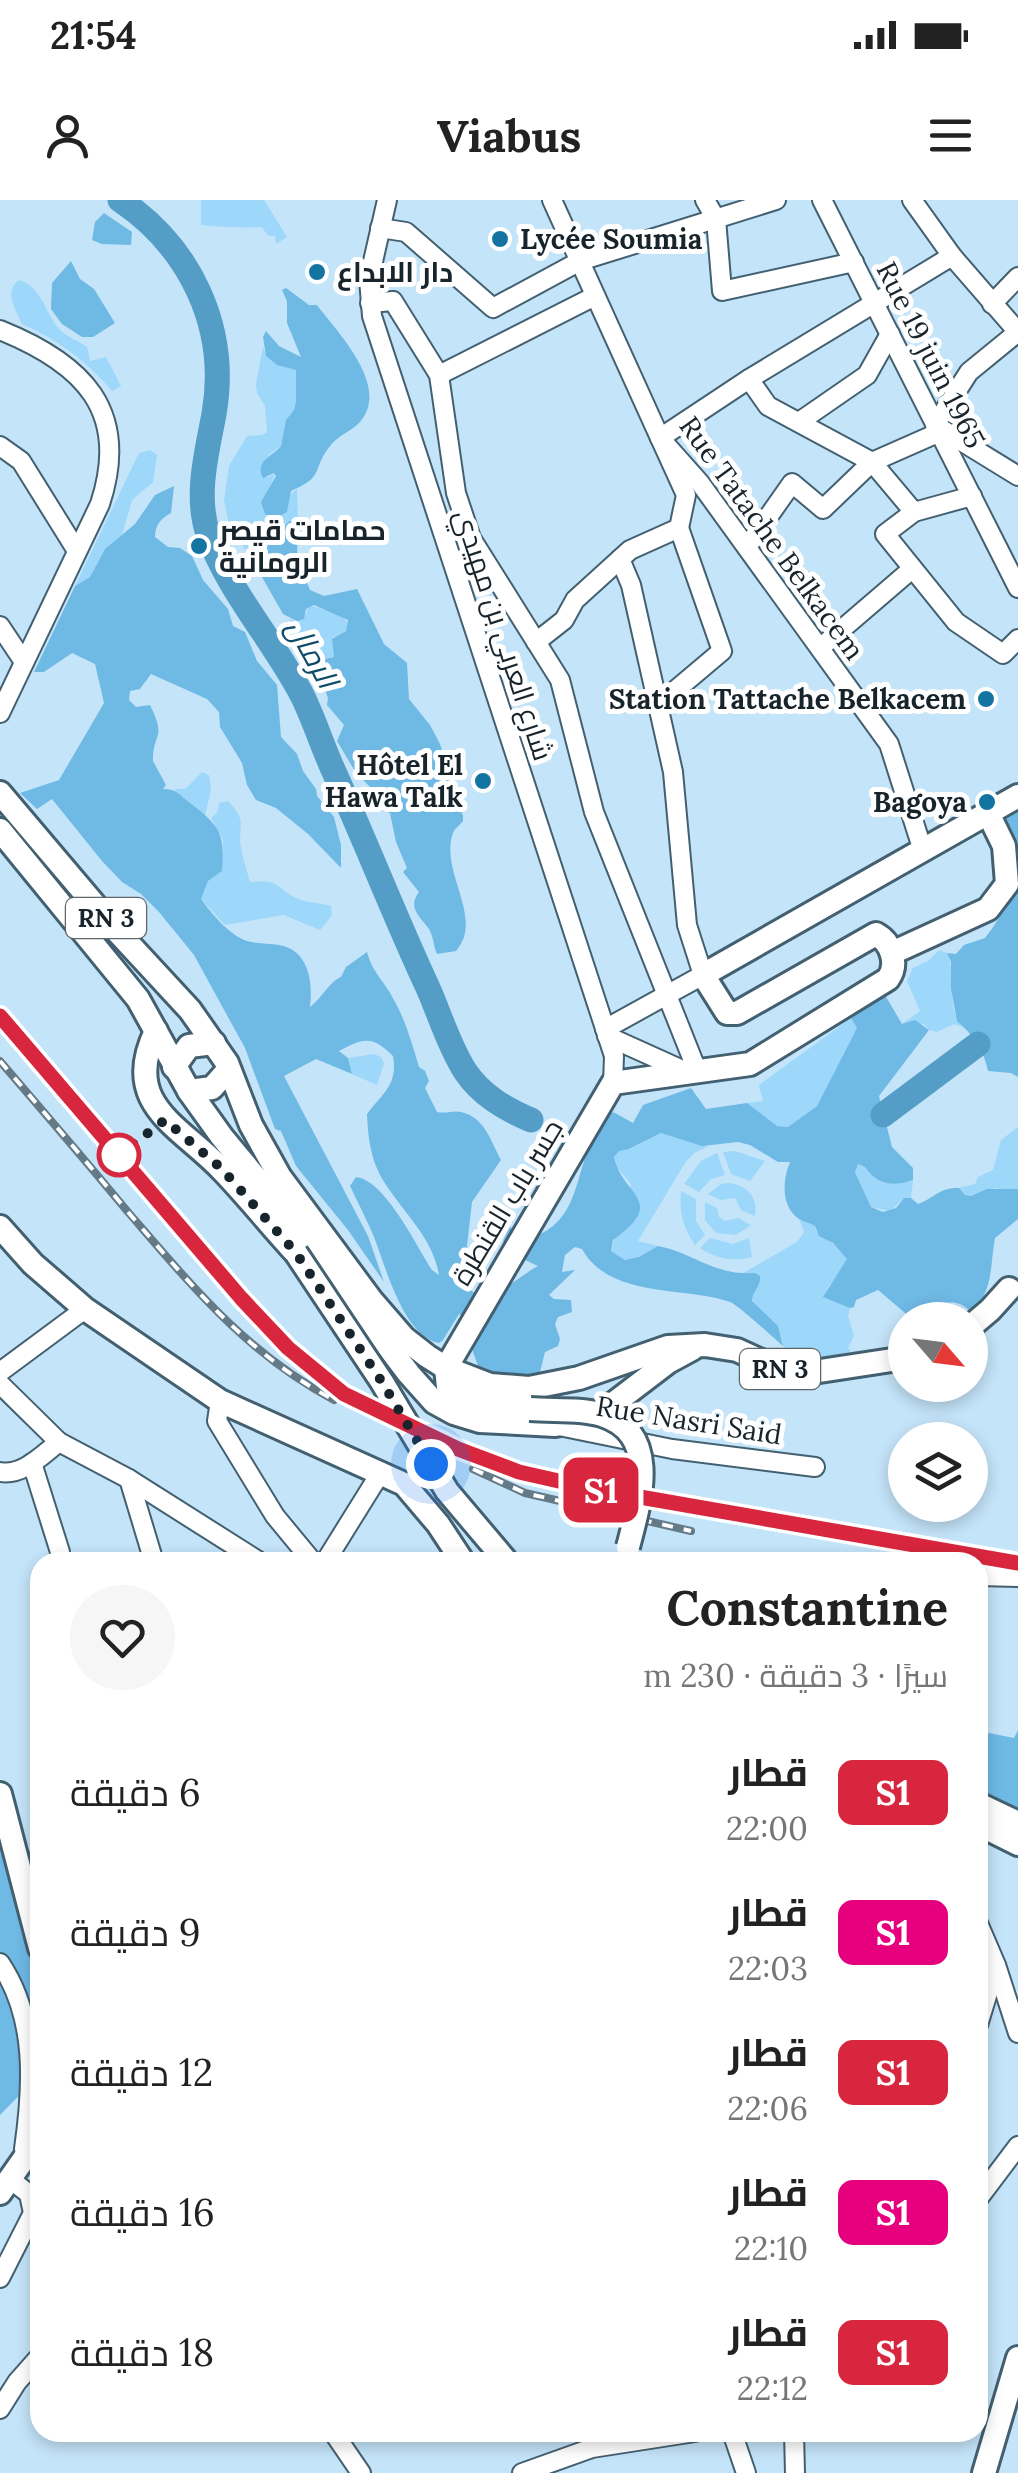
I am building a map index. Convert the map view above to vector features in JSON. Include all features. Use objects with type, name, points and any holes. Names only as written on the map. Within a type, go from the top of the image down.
[{"type":"main road","name":"RN 3","points":[[0,792],[214,1043],[280,1176],[382,1312],[414,1348],[446,1368],[508,1388],[545,1386],[579,1378],[657,1349],[705,1345],[737,1350],[790,1373],[858,1368],[888,1361]]},
{"type":"main road","points":[[609,1091],[761,1060],[888,979],[894,970],[892,953],[881,936],[871,934],[731,1014],[703,975],[1018,796]]},
{"type":"main road","points":[[892,953],[988,909],[1008,884],[1004,846],[991,812]]},
{"type":"main road","name":"RN 3","points":[[0,830],[112,965],[156,1031],[189,1092],[308,1240],[408,1374],[434,1402],[454,1414],[480,1421],[555,1425],[583,1420],[613,1404],[668,1362],[705,1345]]},
{"type":"main road","points":[[156,1031],[149,1046],[145,1076],[156,1108],[177,1132],[221,1168],[296,1253],[382,1382],[447,1492],[499,1552]]},
{"type":"main road","points":[[174,1066],[189,1046],[214,1043]]},
{"type":"main road","points":[[189,1092],[212,1088],[228,1070]]},
{"type":"main road","name":"جسر باب القنطرة","points":[[446,1368],[609,1091]]},
{"type":"main road","points":[[240,1159],[260,1215]]},
{"type":"main road","points":[[0,1227],[10,1242],[86,1309],[220,1401],[404,1484],[456,1552]]},
{"type":"main road","points":[[988,1312],[1009,1288]]},
{"type":"main road","points":[[446,1368],[446,1382],[457,1394],[480,1404],[600,1414],[620,1424],[637,1444],[644,1486],[627,1552]]},
{"type":"main road","points":[[579,1378],[613,1404]]},
{"type":"main road","points":[[0,1794],[30,1910]]},
{"type":"main road","points":[[988,1809],[1018,1824]]},
{"type":"main road","points":[[988,1829],[1018,1844]]},
{"type":"main road","points":[[11,2177],[30,2144]]},
{"type":"main road","points":[[987,2469],[1018,2358]]},
{"type":"street","points":[[387,200],[406,200]]},
{"type":"street","name":"شارع العربي بن مهيدي","points":[[387,200],[369,279],[374,328],[606,1033],[616,1066],[609,1091]]},
{"type":"street","name":"Rue Tatache Belkacem","points":[[552,200],[660,438],[700,483],[896,757],[922,851]]},
{"type":"street","points":[[705,200],[716,219],[722,291],[854,262]]},
{"type":"street","points":[[492,308],[580,261],[776,200]]},
{"type":"street","name":"Rue 19 juin 1965","points":[[822,200],[1018,588]]},
{"type":"street","points":[[747,547],[792,483],[823,509],[872,462],[937,429],[968,372],[1018,332],[952,256],[912,200]]},
{"type":"street","points":[[380,228],[406,232],[521,334]]},
{"type":"street","points":[[658,705],[722,651],[679,528],[686,495],[660,438],[952,256]]},
{"type":"street","points":[[992,304],[1018,277]]},
{"type":"street","points":[[438,375],[596,296]]},
{"type":"street","points":[[370,303],[393,300],[438,375],[456,493],[472,538],[560,680],[594,812],[694,1073]]},
{"type":"street","points":[[0,330],[34,344],[65,364],[88,386],[104,418],[108,451],[105,489],[0,714]]},
{"type":"street","points":[[799,422],[867,374],[890,334]]},
{"type":"street","points":[[749,379],[768,406],[872,462],[914,512]]},
{"type":"street","points":[[937,429],[1018,476]]},
{"type":"street","points":[[0,446],[21,461],[77,551]]},
{"type":"street","points":[[972,496],[914,512],[885,534],[956,622],[1003,654],[1018,639]]},
{"type":"street","points":[[536,642],[564,620],[576,600],[630,550],[679,528]]},
{"type":"street","points":[[606,1033],[703,975],[687,925],[673,772],[631,584],[620,559]]},
{"type":"street","points":[[820,648],[912,569]]},
{"type":"street","points":[[0,626],[24,662]]},
{"type":"street","points":[[606,1033],[694,1073]]},
{"type":"street","points":[[0,1372],[86,1309]]},
{"type":"street","points":[[0,1384],[58,1442],[129,1479],[244,1552]]},
{"type":"street","points":[[220,1401],[217,1421],[274,1516],[305,1552]]},
{"type":"street","name":"Rue Nasri Said","points":[[555,1425],[672,1450],[815,1467]]},
{"type":"street","points":[[0,1472],[11,1474],[58,1442]]},
{"type":"street","points":[[32,1463],[60,1552]]},
{"type":"street","points":[[330,1552],[382,1472]]},
{"type":"street","points":[[129,1479],[151,1552]]},
{"type":"street","points":[[988,1576],[1018,1577]]},
{"type":"street","points":[[988,1946],[1018,2033]]},
{"type":"street","points":[[0,1963],[11,1979],[27,2028],[30,2061]]},
{"type":"street","points":[[988,1992],[996,1965]]},
{"type":"street","points":[[30,2077],[11,2177],[30,2199]]},
{"type":"street","points":[[988,2186],[1018,2146]]},
{"type":"street","points":[[0,2278],[30,2219]]},
{"type":"street","points":[[0,2410],[30,2367]]},
{"type":"street","points":[[339,2442],[361,2473]]},
{"type":"street","points":[[522,2473],[592,2448],[631,2442]]},
{"type":"street","points":[[735,2442],[746,2473]]},
{"type":"street","points":[[794,2442],[795,2473]]},
{"type":"shaded area","points":[[201,200],[264,200],[287,237],[276,244],[275,236],[269,236],[261,227],[201,225]]},
{"type":"shaded area","points":[[104,213],[132,232],[131,245],[92,240],[95,222]]},
{"type":"shaded area","points":[[71,261],[80,279],[94,289],[115,323],[93,337],[82,337],[62,324],[51,309],[52,283]]},
{"type":"shaded area","points":[[19,280],[38,294],[60,330],[87,347],[90,361],[106,357],[121,386],[112,391],[71,352],[22,324],[11,295]]},
{"type":"shaded area","points":[[286,288],[309,305],[317,305],[358,360],[369,392],[368,408],[360,422],[333,442],[314,476],[291,491],[287,512],[276,518],[265,514],[261,502],[276,476],[274,473],[263,478],[261,467],[281,446],[286,420],[294,410],[296,370],[277,365],[266,356],[263,337],[266,331],[279,346],[301,357],[287,323],[287,301],[282,290]]},
{"type":"shaded area","points":[[263,347],[273,360],[296,370],[298,395],[294,410],[286,420],[281,446],[268,455],[267,478],[275,473],[270,487],[289,496],[297,489],[298,524],[295,521],[283,531],[281,544],[266,539],[254,563],[229,524],[224,501],[229,466],[247,436],[267,432],[265,406],[256,384]]},
{"type":"shaded area","points":[[150,450],[157,455],[153,482],[132,500],[122,535],[105,549],[90,577],[75,586],[139,453]]},
{"type":"shaded area","points":[[174,486],[171,513],[159,522],[155,537],[192,556],[203,580],[228,609],[233,626],[245,632],[257,661],[277,685],[281,737],[297,754],[317,796],[334,817],[341,845],[341,868],[276,808],[256,800],[247,785],[242,763],[220,727],[219,712],[207,699],[151,674],[140,689],[130,691],[129,700],[136,707],[150,705],[155,716],[158,730],[153,761],[166,785],[163,789],[178,793],[200,811],[221,839],[222,871],[208,881],[201,899],[240,938],[279,945],[297,953],[307,969],[310,1007],[346,967],[367,952],[402,1016],[419,1067],[429,1081],[425,1088],[437,1112],[461,1112],[476,1119],[501,1160],[472,1202],[463,1280],[470,1290],[479,1295],[499,1291],[538,1266],[510,1253],[503,1241],[510,1226],[527,1240],[543,1233],[564,1214],[591,1143],[606,1120],[601,1110],[633,1123],[643,1105],[691,1088],[706,1109],[747,1103],[777,1126],[788,1127],[817,1106],[857,1028],[851,1018],[885,995],[902,1024],[915,1020],[929,1030],[879,1096],[892,1147],[913,1168],[913,1180],[886,1183],[858,1164],[855,1172],[871,1207],[883,1212],[896,1208],[904,1198],[918,1204],[952,1188],[971,1196],[987,1189],[1018,1189],[1018,1219],[995,1238],[990,1278],[979,1302],[892,1302],[878,1290],[856,1300],[850,1308],[823,1297],[847,1259],[833,1243],[819,1236],[815,1226],[793,1214],[786,1200],[785,1184],[790,1162],[778,1162],[738,1142],[702,1146],[661,1133],[619,1151],[614,1157],[640,1206],[638,1216],[613,1240],[611,1251],[625,1260],[658,1246],[716,1268],[755,1273],[760,1280],[752,1301],[778,1326],[783,1346],[730,1302],[629,1284],[610,1276],[575,1247],[565,1255],[562,1272],[575,1270],[549,1295],[571,1300],[572,1312],[558,1317],[558,1346],[545,1352],[539,1376],[493,1373],[478,1366],[472,1349],[483,1329],[459,1314],[439,1343],[415,1328],[398,1299],[350,1186],[356,1177],[378,1190],[439,1275],[423,1235],[380,1175],[370,1145],[367,1114],[391,1082],[393,1056],[373,1042],[361,1041],[339,1051],[348,1058],[352,1074],[316,1059],[284,1076],[368,1236],[384,1282],[296,1166],[281,1131],[275,1129],[245,1048],[194,955],[159,912],[102,861],[52,799],[37,809],[20,793],[59,780],[104,703],[95,664],[72,653],[44,672],[34,672],[75,586],[90,577],[105,549],[135,524],[155,495]]},
{"type":"shaded area","points":[[290,521],[298,524],[297,558],[310,590],[324,596],[357,589],[384,644],[407,663],[409,699],[440,744],[463,816],[450,848],[466,924],[456,951],[437,954],[431,932],[415,907],[419,892],[403,872],[407,868],[390,813],[381,810],[376,793],[356,773],[337,741],[344,725],[327,705],[315,664],[334,657],[332,639],[346,631],[348,620],[314,605],[306,609],[304,619],[297,621],[283,614],[254,563],[263,539],[281,544],[285,525]]},
{"type":"shaded area","points":[[309,605],[342,615],[349,626],[342,635],[333,637],[334,657],[315,664],[289,619],[297,621]]},
{"type":"shaded area","points":[[202,772],[209,775],[211,790],[205,816],[174,789],[185,789]]},
{"type":"shaded area","points":[[228,801],[240,819],[241,848],[250,882],[272,883],[299,899],[331,906],[332,915],[320,930],[284,915],[225,925],[201,899],[208,881],[222,871],[223,840],[211,818],[219,803]]},
{"type":"shaded area","points":[[1018,807],[1018,1077],[988,1071],[977,1043],[957,1021],[947,953],[956,954],[964,945],[985,938],[1003,909],[1012,864],[1004,815]]},
{"type":"shaded area","points":[[939,950],[947,953],[950,962],[954,1011],[963,1027],[954,1024],[937,1032],[924,1024],[902,1024],[920,1011],[907,981],[913,968]]},
{"type":"shaded area","points":[[851,1018],[857,1028],[817,1106],[788,1127],[777,1126],[747,1103],[763,1101],[759,1085]]},
{"type":"shaded area","points":[[374,1054],[384,1063],[377,1085],[352,1074],[348,1058]]},
{"type":"shaded area","points":[[1018,1127],[1018,1189],[995,1188],[965,1195],[959,1188],[975,1184],[978,1177],[993,1170],[1001,1140]]},
{"type":"shaded area","points":[[661,1133],[709,1146],[685,1163],[638,1241],[658,1246],[625,1260],[611,1251],[631,1184],[616,1166],[614,1157],[619,1150],[630,1149]]},
{"type":"shaded area","points":[[735,1151],[765,1161],[750,1181],[731,1174],[723,1152]]},
{"type":"shaded area","points":[[717,1153],[725,1175],[711,1179],[699,1192],[684,1184],[701,1161]]},
{"type":"shaded area","points":[[857,1164],[886,1182],[913,1180],[911,1198],[904,1198],[890,1211],[871,1207],[855,1171]]},
{"type":"shaded area","points":[[729,1183],[750,1194],[755,1216],[741,1210],[735,1198],[721,1200],[708,1194]]},
{"type":"shaded area","points":[[681,1191],[696,1199],[696,1221],[705,1235],[695,1245],[683,1220]]},
{"type":"shaded area","points":[[705,1202],[717,1208],[719,1217],[725,1221],[738,1218],[751,1225],[736,1235],[716,1233],[705,1220]]},
{"type":"shaded area","points":[[799,1219],[815,1226],[847,1259],[827,1289],[838,1302],[850,1308],[848,1316],[854,1336],[848,1348],[851,1351],[844,1354],[846,1360],[811,1365],[783,1346],[776,1328],[755,1305],[740,1275],[797,1242],[804,1232]]},
{"type":"shaded area","points":[[710,1238],[733,1244],[749,1238],[752,1257],[732,1259],[713,1255],[700,1248]]},
{"type":"shaded area","points":[[1018,1730],[1018,1808],[988,1796],[988,1733],[1014,1738]]},
{"type":"shaded area","points":[[0,1837],[30,1850],[30,2084],[0,2115]]},
{"type":"waterway","name":"الرمال","points":[[120,200],[145,219],[185,266],[210,321],[217,382],[202,504],[216,555],[303,697],[459,1061],[486,1094],[531,1120]]},
{"type":"waterway","points":[[883,1115],[978,1044]]},
{"type":"railway","points":[[0,1017],[241,1299],[288,1348],[344,1394],[457,1449],[519,1472],[710,1509]]},
{"type":"railway","points":[[0,1061],[198,1292],[274,1361],[334,1400]]},
{"type":"railway","points":[[473,1469],[525,1493],[691,1531]]},
{"type":"train","name":"S1","points":[[0,1016],[241,1298],[288,1348],[344,1394],[458,1449],[519,1472],[594,1489],[955,1552]]},
{"type":"train","name":"S1","points":[[988,1558],[1018,1563]]},
{"type":"place","name":"Lycée Soumia","points":[[500,239]]},
{"type":"place","name":"دار الابداع","points":[[317,272]]},
{"type":"place","name":"حمامات قيصر الرومانية","points":[[199,546]]},
{"type":"place","name":"Station Tattache Belkacem","points":[[986,699]]},
{"type":"place","name":"Hôtel El Hawa Talk","points":[[483,781]]},
{"type":"place","name":"Bagoya","points":[[987,802]]},
{"type":"route","points":[[119,1155],[165,1120],[221,1168],[296,1253],[431,1464]]}]
